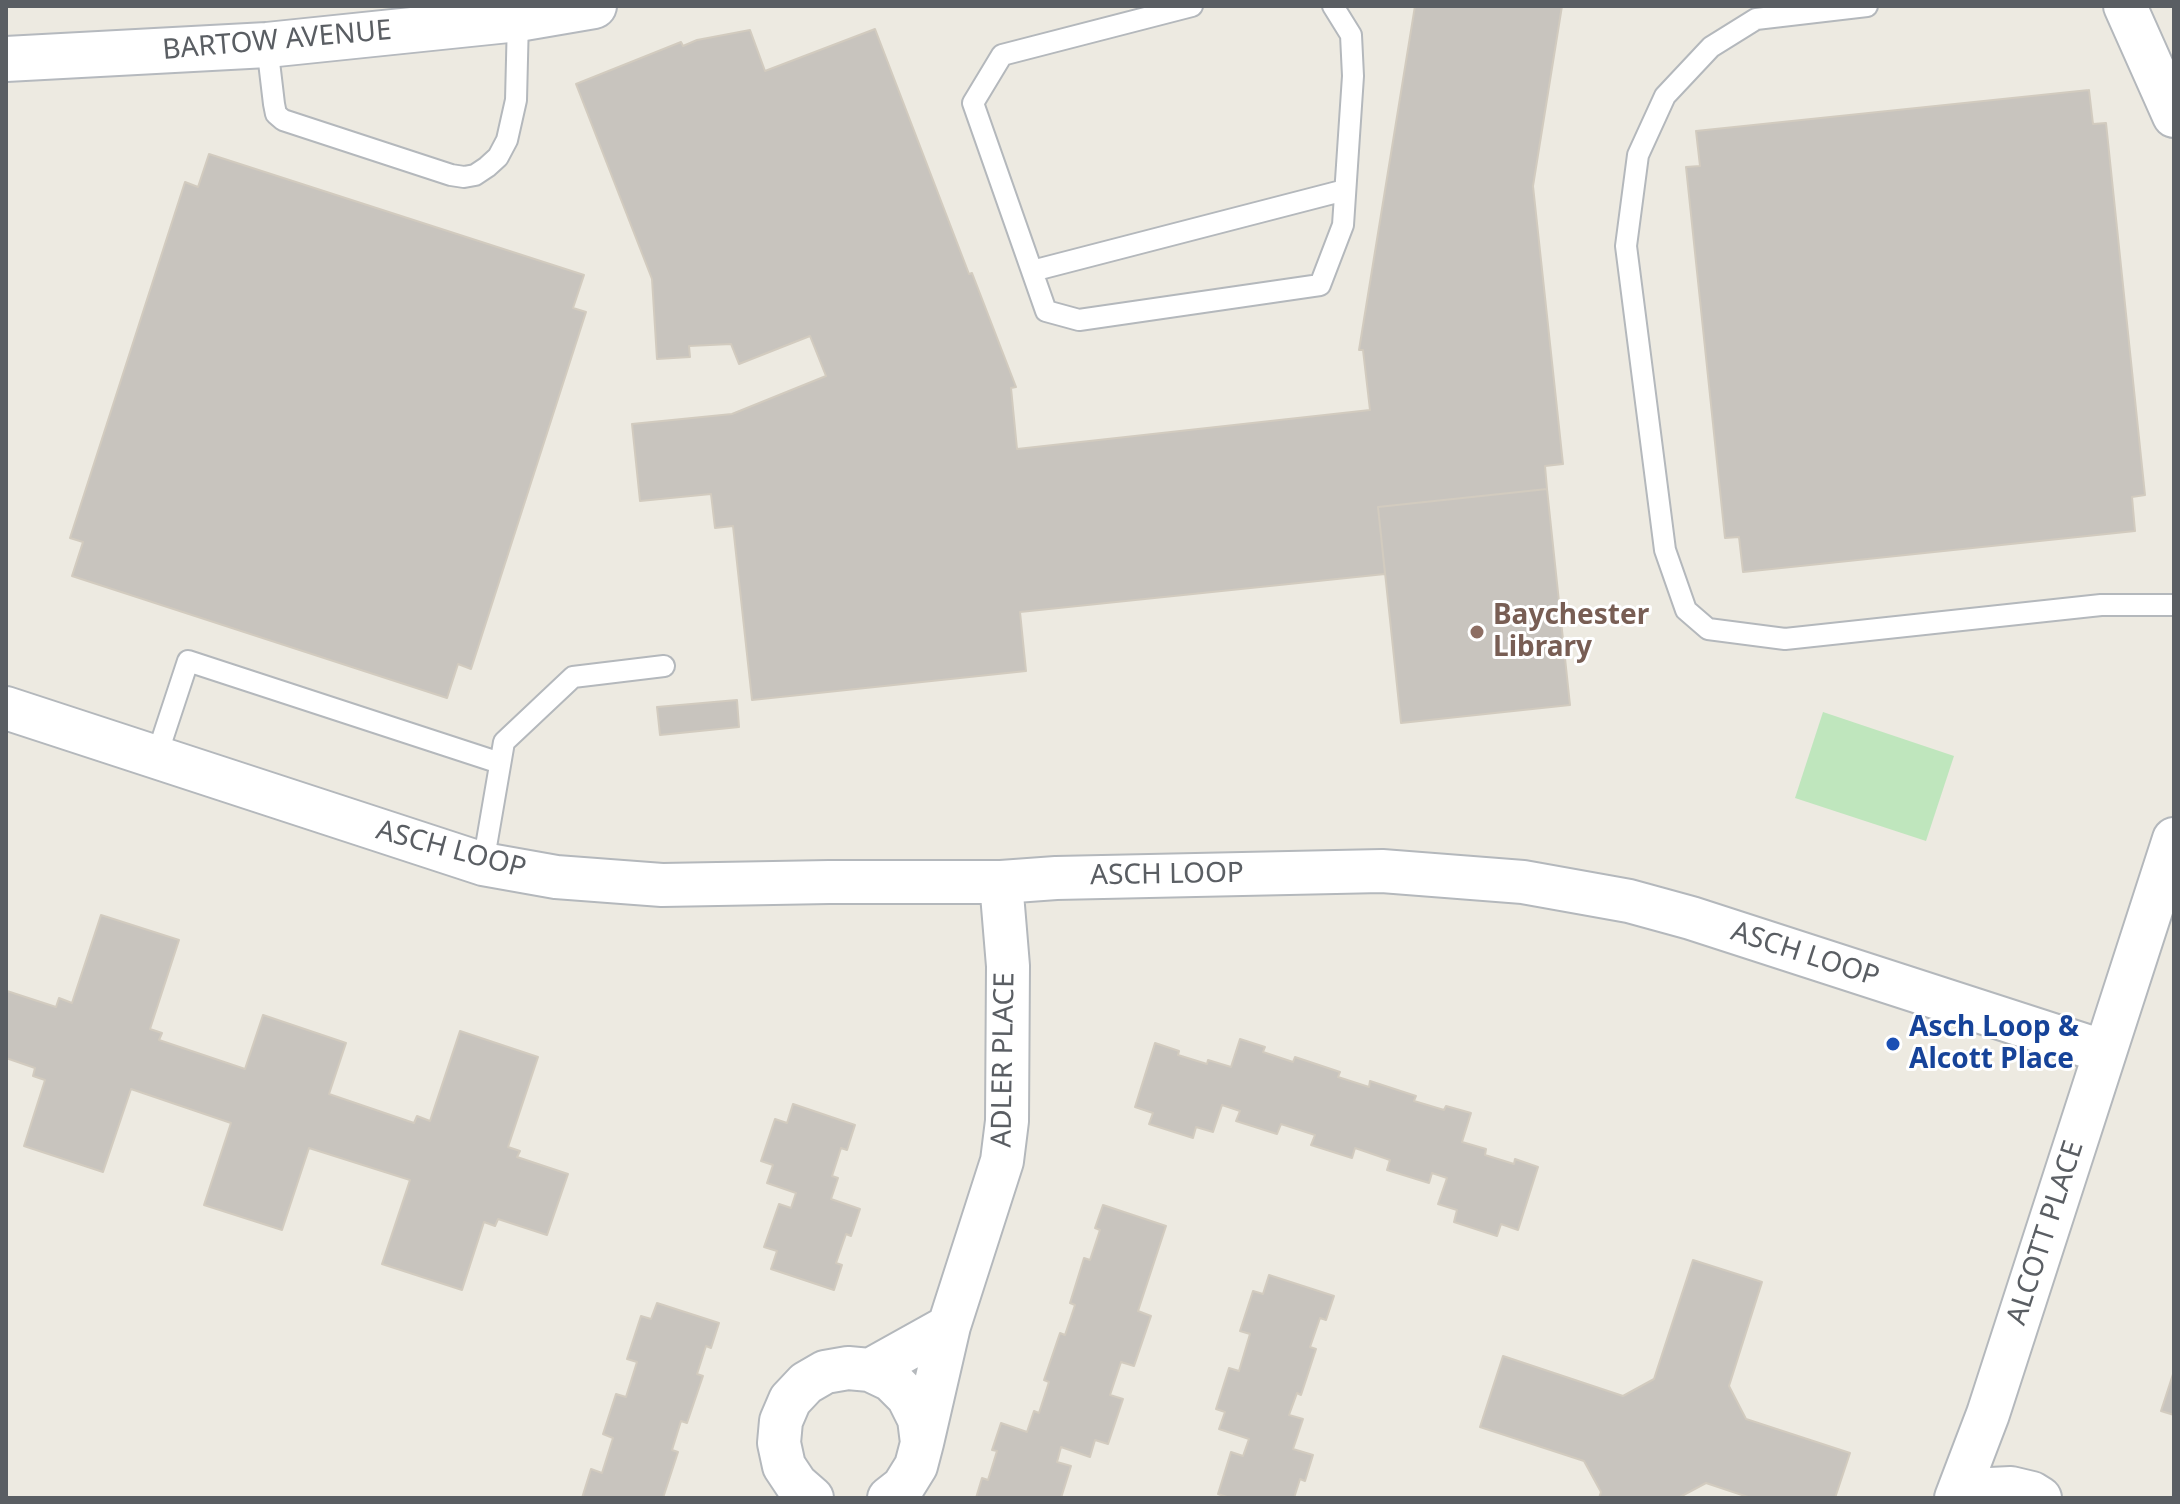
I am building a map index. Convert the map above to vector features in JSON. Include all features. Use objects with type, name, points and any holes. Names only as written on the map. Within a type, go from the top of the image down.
[{"type":"main road","name":"BARTOW AVENUE","points":[[6,59],[267,45],[518,19],[594,6]]},
{"type":"street","points":[[2125,6],[2174,116]]},
{"type":"street","name":"ASCH LOOP","points":[[6,708],[483,864],[556,877],[662,885],[1001,882],[1056,878],[1382,871],[1523,882],[1629,901],[1691,918],[2105,1052]]},
{"type":"street","points":[[2105,1052],[2174,839]]},
{"type":"street","name":"ADLER PLACE","points":[[889,1498],[903,1487],[916,1466],[949,1326],[1002,1161],[1007,1121],[1008,966],[1001,882]]},
{"type":"street","name":"ALCOTT PLACE","points":[[1956,1498],[1988,1414],[2105,1052]]},
{"type":"street","points":[[870,1370],[949,1326]]},
{"type":"street","points":[[812,1498],[796,1484],[784,1466],[779,1443],[781,1421],[790,1400],[806,1383],[825,1372],[848,1368],[870,1370],[891,1380],[908,1397],[919,1419],[922,1443]]},
{"type":"street","points":[[1988,1414],[2025,1493]]},
{"type":"street","points":[[1967,1498],[1990,1489],[2025,1493]]},
{"type":"lane","points":[[1187,7],[1148,12],[1002,55],[973,103],[1046,311],[1079,320],[1320,285],[1343,225],[1353,76],[1351,35],[1333,6]]},
{"type":"lane","points":[[1867,6],[1756,19],[1711,47],[1665,96],[1638,155],[1626,246],[1665,550],[1686,610],[1708,629],[1785,639],[2101,605],[2174,605]]},
{"type":"lane","points":[[267,45],[276,114],[283,120],[464,177],[475,175],[487,167],[498,157],[507,140],[516,100],[518,19]]},
{"type":"lane","points":[[1032,271],[1345,190]]},
{"type":"lane","points":[[156,758],[188,661],[500,763]]},
{"type":"lane","points":[[483,864],[504,742],[573,677],[664,666]]},
{"type":"green space","points":[[1823,712],[1954,756],[1926,841],[1795,798]]},
{"type":"building","points":[[1415,6],[1562,6],[1533,186],[1563,464],[1545,466],[1547,489],[1378,507],[1385,574],[1020,612],[1026,671],[752,700],[733,526],[715,528],[711,494],[640,501],[632,424],[732,414],[826,376],[810,336],[739,364],[731,344],[689,346],[690,357],[657,359],[652,279],[576,84],[681,42],[683,46],[697,40],[750,30],[765,71],[875,29],[1016,387],[1011,388],[1017,449],[1370,410],[1363,350],[1359,350]]},
{"type":"building","points":[[2089,90],[2093,124],[2106,123],[2145,495],[2132,497],[2135,531],[1743,572],[1739,537],[1725,538],[1686,167],[1700,166],[1696,131]]},
{"type":"building","points":[[209,154],[584,275],[573,308],[586,312],[471,669],[458,664],[447,698],[72,576],[83,542],[70,538],[185,182],[198,187]]},
{"type":"building","name":"Baychester Library","points":[[1547,489],[1570,705],[1401,723],[1378,507]]},
{"type":"building","points":[[737,700],[739,727],[660,735],[657,707]]},
{"type":"building","points":[[101,915],[179,940],[150,1029],[162,1033],[159,1040],[245,1069],[263,1015],[346,1043],[329,1094],[414,1123],[417,1116],[430,1121],[460,1031],[538,1057],[508,1147],[520,1151],[517,1157],[568,1174],[547,1235],[498,1219],[495,1226],[484,1222],[462,1290],[382,1264],[410,1180],[309,1148],[282,1230],[204,1205],[231,1123],[131,1089],[103,1172],[24,1146],[45,1080],[33,1076],[35,1068],[6,1058],[7,991],[56,1007],[59,998],[72,1003]]},
{"type":"building","points":[[1240,1039],[1265,1047],[1263,1052],[1293,1062],[1295,1057],[1340,1072],[1338,1077],[1369,1087],[1370,1081],[1416,1096],[1414,1101],[1444,1110],[1446,1106],[1471,1113],[1462,1142],[1486,1149],[1485,1155],[1514,1164],[1515,1159],[1538,1167],[1518,1230],[1501,1224],[1497,1236],[1454,1222],[1457,1210],[1438,1204],[1447,1178],[1432,1173],[1429,1183],[1387,1170],[1390,1160],[1355,1148],[1352,1158],[1311,1145],[1315,1135],[1281,1124],[1277,1134],[1236,1121],[1240,1111],[1222,1105],[1213,1132],[1196,1127],[1193,1138],[1149,1124],[1153,1113],[1135,1107],[1155,1043],[1179,1051],[1178,1055],[1231,1067]]},
{"type":"building","points":[[793,1104],[855,1125],[847,1150],[841,1148],[832,1176],[838,1178],[831,1199],[860,1209],[851,1236],[846,1234],[836,1263],[842,1265],[834,1290],[771,1269],[777,1251],[764,1247],[779,1204],[791,1208],[796,1193],[767,1183],[773,1165],[761,1161],[775,1119],[787,1123]]},
{"type":"building","points":[[1103,1205],[1166,1226],[1138,1311],[1151,1316],[1134,1366],[1121,1362],[1110,1395],[1123,1399],[1108,1444],[1095,1440],[1090,1457],[1061,1447],[1057,1462],[1071,1466],[1061,1498],[976,1498],[982,1478],[988,1480],[997,1451],[992,1450],[1001,1423],[1027,1432],[1034,1411],[1039,1413],[1049,1382],[1044,1380],[1060,1333],[1065,1335],[1075,1305],[1070,1303],[1084,1258],[1090,1260],[1100,1230],[1095,1228]]},
{"type":"building","points":[[1693,1260],[1762,1282],[1729,1386],[1746,1419],[1850,1453],[1835,1498],[1751,1498],[1706,1483],[1678,1498],[1599,1498],[1601,1492],[1584,1461],[1480,1427],[1503,1356],[1623,1396],[1654,1379]]},
{"type":"building","points":[[1269,1275],[1334,1296],[1326,1320],[1320,1318],[1310,1347],[1316,1349],[1301,1395],[1297,1393],[1289,1415],[1303,1419],[1293,1449],[1313,1455],[1305,1481],[1300,1479],[1294,1498],[1230,1498],[1218,1494],[1231,1452],[1243,1456],[1249,1439],[1219,1429],[1225,1412],[1216,1409],[1229,1368],[1239,1371],[1250,1334],[1240,1331],[1253,1291],[1263,1294]]},
{"type":"building","points":[[657,1303],[719,1323],[711,1348],[706,1346],[697,1374],[703,1376],[687,1423],[681,1421],[672,1450],[678,1452],[663,1498],[582,1498],[591,1469],[602,1473],[613,1438],[603,1434],[616,1394],[626,1397],[637,1362],[627,1359],[641,1316],[651,1319]]},
{"type":"building","points":[[2174,1371],[2174,1415],[2161,1411]]},
{"type":"place","name":"Baychester Library","points":[[1477,632]]},
{"type":"place","name":"Asch Loop & Alcott Place","points":[[1893,1044]]}]
